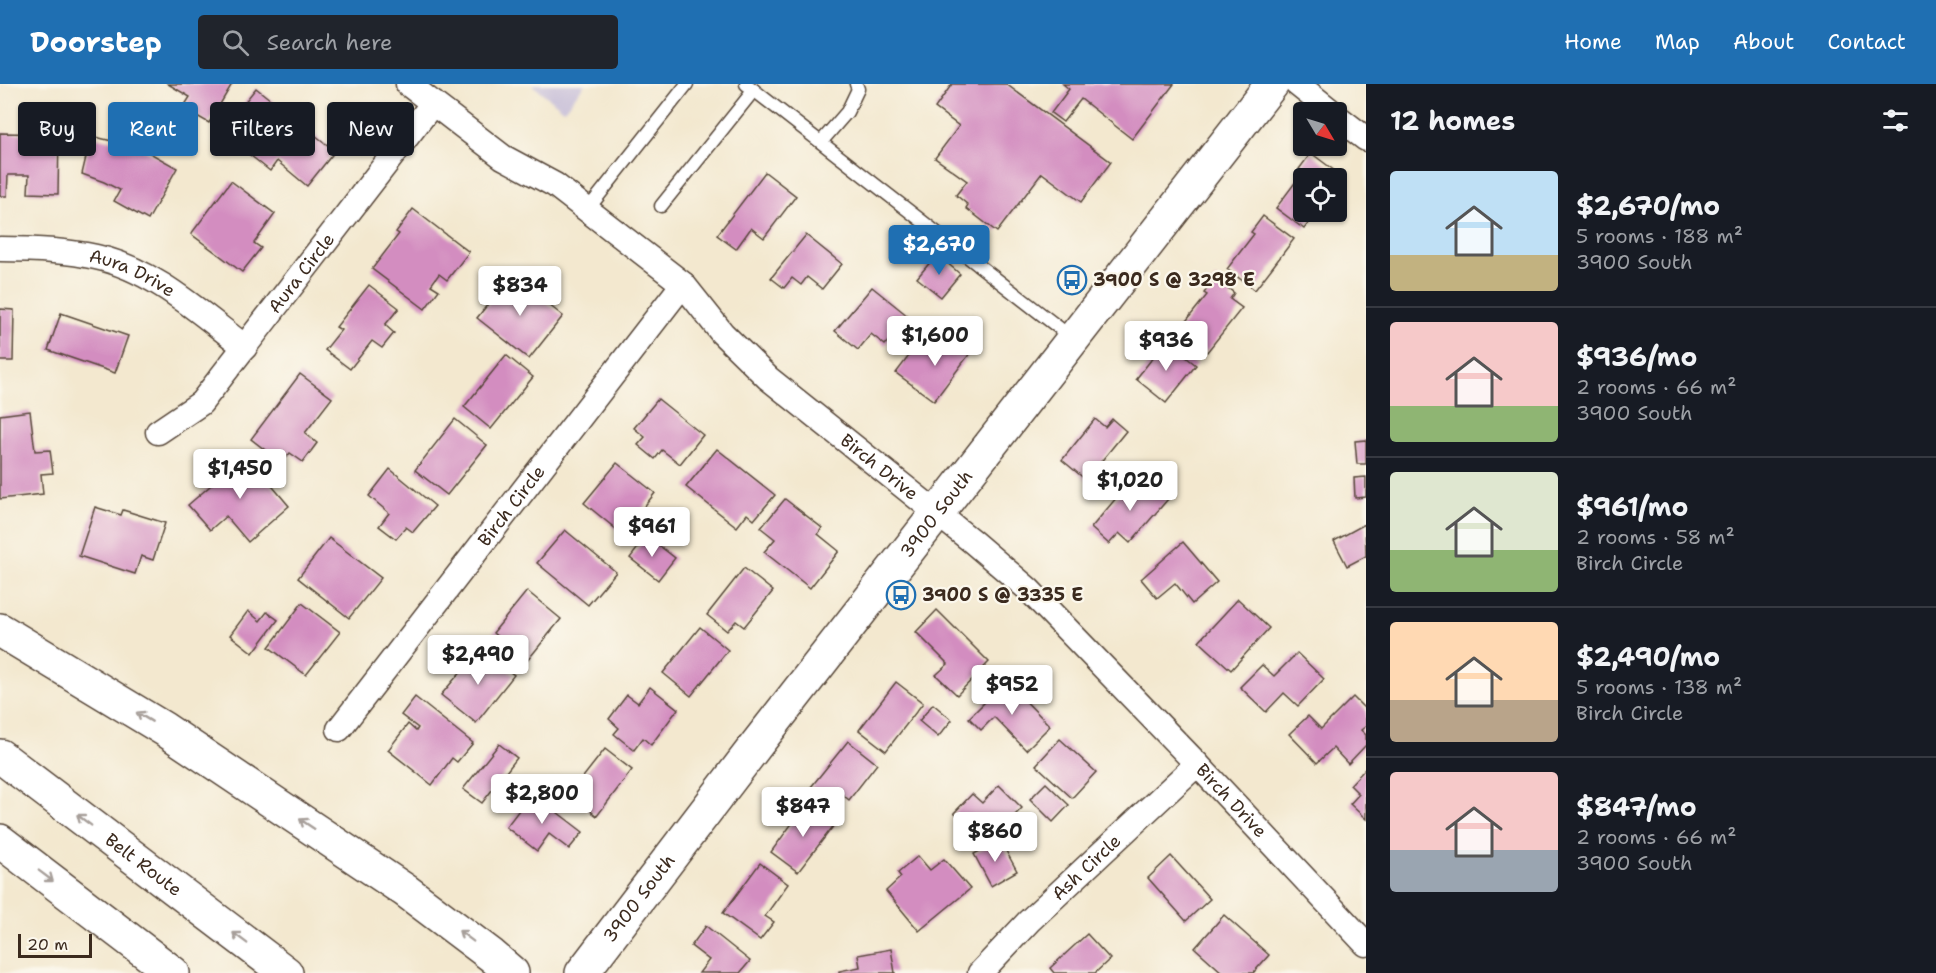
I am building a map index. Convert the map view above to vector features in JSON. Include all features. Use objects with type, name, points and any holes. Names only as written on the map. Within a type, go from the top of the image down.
[{"type":"main road","name":"3900 South","points":[[582,973],[757,744],[1272,84]]},
{"type":"main road","points":[[0,630],[164,729],[406,891],[512,973]]},
{"type":"main road","name":"Belt Route","points":[[0,756],[286,973]]},
{"type":"main road","points":[[0,841],[173,973]]},
{"type":"street","name":"Birch Drive","points":[[408,84],[503,157],[555,185],[683,284],[722,333],[768,378],[1028,590],[1366,944]]},
{"type":"street","points":[[1297,84],[1320,102]]},
{"type":"street","name":"Aura Circle","points":[[158,432],[201,403],[433,103]]},
{"type":"street","points":[[1347,124],[1366,139]]},
{"type":"street","name":"Aura Drive","points":[[0,249],[46,249],[98,257],[136,272],[172,292],[245,347]]},
{"type":"street","name":"Birch Circle","points":[[339,729],[683,284]]},
{"type":"street","name":"Ash Circle","points":[[980,973],[1029,921],[1197,765]]},
{"type":"lane","points":[[588,209],[687,84]]},
{"type":"lane","points":[[821,142],[847,112],[858,89],[856,84]]},
{"type":"lane","points":[[661,206],[750,87],[1073,339]]},
{"type":"shaded area","points":[[531,84],[585,84],[564,110]]},
{"type":"building","points":[[168,84],[232,84],[221,102],[210,102],[209,123],[198,117],[198,102],[187,102],[190,97]]},
{"type":"building","points":[[952,84],[1006,84],[1111,162],[1081,202],[1042,173],[997,232],[966,208],[968,205],[956,195],[967,181],[935,158],[959,126],[935,108]]},
{"type":"building","points":[[1063,84],[1174,84],[1132,139],[1081,99],[1063,122],[1051,113],[1069,89]]},
{"type":"building","points":[[256,88],[274,102],[245,102]]},
{"type":"building","points":[[0,133],[18,133],[18,156],[59,156],[58,194],[28,193],[29,175],[8,175],[7,196],[0,196]]},
{"type":"building","points":[[315,135],[327,145],[327,156],[331,156],[307,186],[277,161],[270,171],[251,156],[315,156]]},
{"type":"building","points":[[96,137],[108,140],[108,156],[155,156],[177,168],[148,220],[114,201],[120,190],[82,174],[86,156],[96,156]]},
{"type":"building","points":[[1309,156],[1315,156],[1331,168],[1300,168]]},
{"type":"building","points":[[765,172],[796,196],[764,238],[751,228],[736,249],[717,235]]},
{"type":"building","points":[[231,181],[275,214],[254,243],[261,248],[242,272],[191,234]]},
{"type":"building","points":[[1293,185],[1293,221],[1276,208]]},
{"type":"building","points":[[413,209],[469,252],[447,280],[439,274],[431,285],[439,290],[425,309],[372,269],[399,234],[396,232]]},
{"type":"building","points":[[1263,216],[1294,239],[1255,290],[1227,269],[1254,234],[1251,232]]},
{"type":"building","points":[[1295,222],[1309,222],[1304,229]]},
{"type":"building","points":[[806,235],[842,264],[822,289],[807,277],[801,285],[792,278],[784,288],[771,278]]},
{"type":"building","points":[[937,254],[960,274],[941,297],[917,278]]},
{"type":"building","points":[[511,275],[563,316],[529,359],[477,318]]},
{"type":"building","points":[[1216,278],[1234,293],[1230,299],[1242,308],[1207,352],[1179,330],[1207,295],[1204,293]]},
{"type":"building","points":[[369,285],[399,308],[385,325],[394,333],[382,348],[372,341],[350,369],[325,350],[341,330],[336,327]]},
{"type":"building","points":[[872,287],[908,316],[885,345],[871,334],[858,350],[835,331]]},
{"type":"building","points":[[0,309],[14,310],[13,361],[0,361]]},
{"type":"building","points":[[61,313],[128,336],[115,373],[48,350]]},
{"type":"building","points":[[954,333],[974,348],[934,401],[896,373],[918,344],[936,358]]},
{"type":"building","points":[[1166,341],[1196,365],[1166,403],[1136,379]]},
{"type":"building","points":[[506,355],[533,377],[491,429],[464,407]]},
{"type":"building","points":[[300,374],[332,398],[305,433],[317,443],[303,462],[290,453],[282,463],[251,439]]},
{"type":"building","points":[[658,399],[703,435],[680,464],[662,450],[655,459],[638,445],[645,437],[634,428]]},
{"type":"building","points":[[30,411],[35,451],[50,450],[53,473],[41,474],[43,494],[0,499],[0,415]]},
{"type":"building","points":[[455,419],[487,445],[447,495],[415,470]]},
{"type":"building","points":[[1095,419],[1105,427],[1112,419],[1126,431],[1086,480],[1062,460]]},
{"type":"building","points":[[1366,440],[1366,464],[1357,464],[1355,441]]},
{"type":"building","points":[[717,449],[775,495],[754,520],[747,514],[737,527],[686,487]]},
{"type":"building","points":[[246,455],[289,506],[248,542],[226,516],[210,530],[188,505]]},
{"type":"building","points":[[617,463],[655,493],[622,534],[584,503]]},
{"type":"building","points":[[390,469],[435,506],[413,532],[406,527],[396,539],[379,526],[389,513],[369,496]]},
{"type":"building","points":[[1366,477],[1366,497],[1355,498],[1354,478]]},
{"type":"building","points":[[1133,478],[1144,488],[1148,483],[1168,499],[1130,543],[1119,533],[1109,544],[1091,528]]},
{"type":"building","points":[[785,499],[822,528],[818,534],[839,551],[810,588],[764,552],[775,539],[761,528]]},
{"type":"building","points":[[95,507],[121,515],[123,510],[165,523],[153,560],[141,556],[135,574],[79,556]]},
{"type":"building","points":[[1365,524],[1366,556],[1347,566],[1334,541]]},
{"type":"building","points":[[565,530],[616,572],[588,605],[537,563]]},
{"type":"building","points":[[647,536],[675,558],[658,580],[630,558]]},
{"type":"building","points":[[329,538],[381,578],[349,618],[298,578]]},
{"type":"building","points":[[1183,542],[1217,582],[1192,604],[1175,583],[1157,598],[1141,579]]},
{"type":"building","points":[[744,568],[773,591],[744,627],[736,621],[727,631],[707,615]]},
{"type":"building","points":[[527,591],[561,619],[527,661],[493,633]]},
{"type":"building","points":[[1238,599],[1269,628],[1231,670],[1199,641]]},
{"type":"building","points":[[302,603],[340,632],[306,675],[269,647]]},
{"type":"building","points":[[937,610],[989,662],[957,695],[936,675],[948,664],[916,632]]},
{"type":"building","points":[[248,611],[260,621],[267,612],[278,620],[253,653],[230,635]]},
{"type":"building","points":[[700,627],[728,650],[691,696],[663,673]]},
{"type":"building","points":[[480,649],[514,675],[476,723],[441,695]]},
{"type":"building","points":[[1297,653],[1324,679],[1298,706],[1284,693],[1266,712],[1240,687],[1262,665],[1274,676]]},
{"type":"building","points":[[1006,681],[1050,726],[1026,750],[994,717],[981,730],[969,718]]},
{"type":"building","points":[[896,682],[923,703],[886,751],[859,730]]},
{"type":"building","points":[[650,687],[678,709],[651,745],[643,738],[634,750],[614,734],[619,728],[609,719],[627,695],[638,703]]},
{"type":"building","points":[[415,697],[473,743],[457,762],[452,758],[432,785],[388,750],[408,724],[416,731],[418,728],[401,715]]},
{"type":"building","points":[[1353,697],[1366,710],[1366,726],[1361,730],[1366,735],[1366,745],[1348,764],[1333,748],[1317,763],[1289,734],[1308,716],[1321,729]]},
{"type":"building","points":[[933,704],[952,720],[938,737],[919,721]]},
{"type":"building","points":[[1060,739],[1096,772],[1072,798],[1036,765]]},
{"type":"building","points":[[848,741],[877,764],[849,800],[843,795],[834,806],[811,787]]},
{"type":"building","points":[[499,744],[517,758],[482,803],[463,789]]},
{"type":"building","points":[[605,749],[632,770],[597,816],[569,795]]},
{"type":"building","points":[[1366,768],[1366,819],[1350,804],[1359,794],[1350,785]]},
{"type":"building","points":[[1046,783],[1069,805],[1053,822],[1030,799]]},
{"type":"building","points":[[999,785],[1022,808],[986,844],[954,813],[972,794],[982,803]]},
{"type":"building","points":[[532,793],[583,832],[569,849],[549,834],[537,851],[506,827]]},
{"type":"building","points":[[807,803],[835,824],[798,872],[771,852]]},
{"type":"building","points":[[1000,840],[1017,871],[991,886],[974,854]]},
{"type":"building","points":[[918,856],[930,870],[944,859],[970,889],[919,931],[886,891],[901,877],[898,873]]},
{"type":"building","points":[[1171,856],[1210,899],[1186,921],[1148,878]]},
{"type":"building","points":[[760,863],[788,884],[765,916],[774,922],[760,940],[723,913]]},
{"type":"building","points":[[1224,915],[1269,955],[1253,973],[1223,973],[1195,948]]},
{"type":"building","points":[[706,926],[750,961],[740,973],[699,973],[709,960],[691,946]]},
{"type":"building","points":[[1087,934],[1110,959],[1095,973],[1054,973],[1050,968]]},
{"type":"building","points":[[891,949],[895,973],[839,973],[839,971],[860,967],[858,955]]},
{"type":"place","name":"3900 S @ 3298 E","points":[[1072,280]]},
{"type":"place","name":"3900 S @ 3335 E","points":[[901,595]]}]
